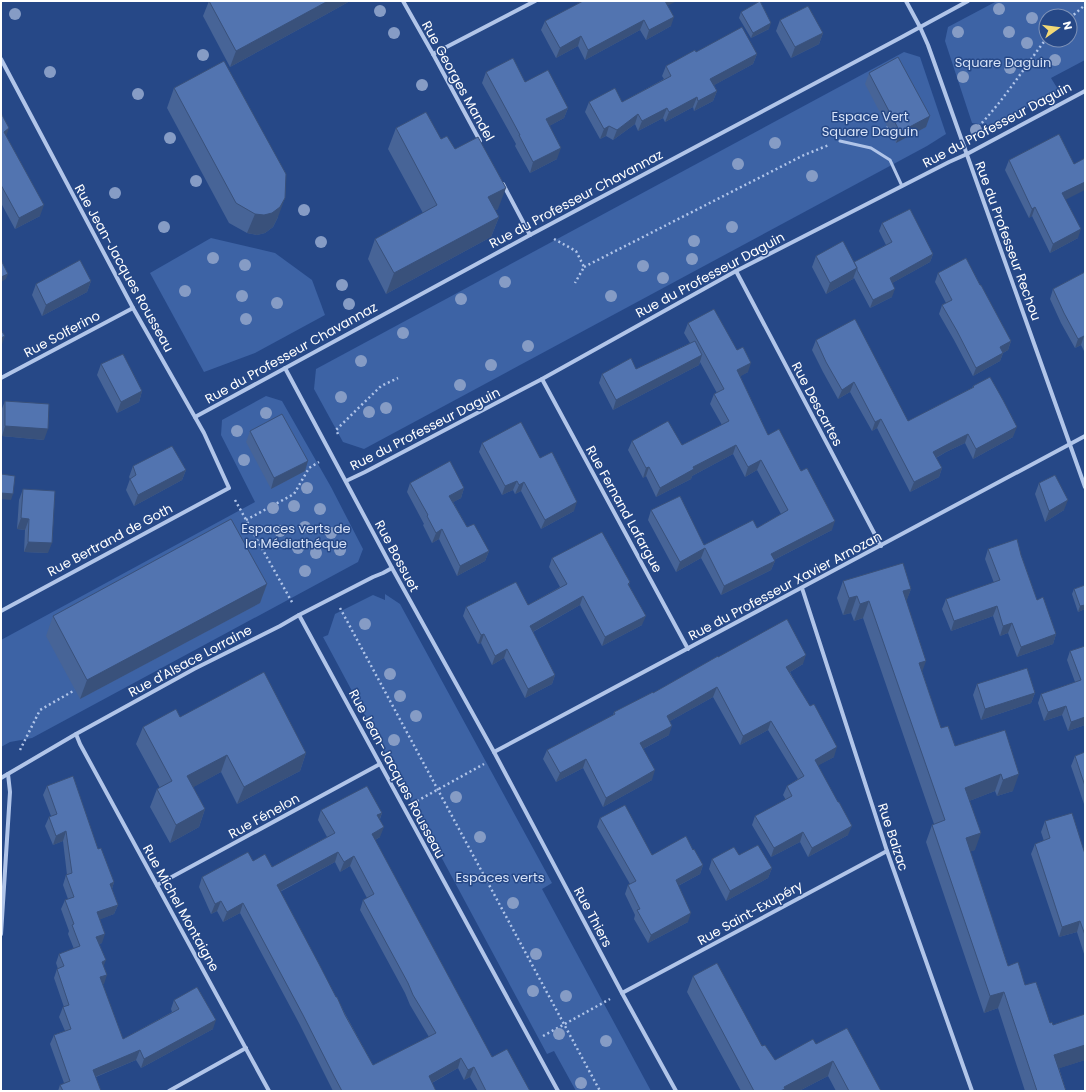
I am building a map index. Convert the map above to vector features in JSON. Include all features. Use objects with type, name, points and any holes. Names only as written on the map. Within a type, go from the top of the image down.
[{"type":"street","name":"Rue Georges Mandel","points":[[403,1],[481,143]]},
{"type":"street","points":[[433,54],[535,1]]},
{"type":"street","name":"Rue du Professeur Rechou","points":[[906,1],[928,45],[1085,488]]},
{"type":"street","name":"Rue du Professeur Chavannaz","points":[[195,417],[530,235],[968,1]]},
{"type":"street","name":"Rue Jean-Jacques Rousseau","points":[[1,60],[133,308],[204,433],[229,488]]},
{"type":"street","name":"Rue du Professeur Daguin","points":[[346,481],[542,379],[736,271],[967,154],[1085,91]]},
{"type":"street","points":[[499,178],[530,235]]},
{"type":"street","name":"Rue Descartes","points":[[736,271],[881,546]]},
{"type":"street","name":"Rue Solferino","points":[[1,378],[133,308]]},
{"type":"street","name":"Rue Bossuet","points":[[285,368],[392,568],[494,752]]},
{"type":"street","name":"Rue Fernand Lafargue","points":[[542,379],[688,649]]},
{"type":"street","name":"Rue du Professeur Xavier Arnozan","points":[[494,752],[1085,436]]},
{"type":"street","name":"Rue Bertrand de Goth","points":[[1,611],[229,488]]},
{"type":"street","name":"Rue d'Alsace Lorraine","points":[[1,778],[76,734],[194,669],[392,568]]},
{"type":"street","name":"Rue Balzac","points":[[802,588],[887,851],[972,1091]]},
{"type":"street","name":"Rue Jean-Jacques Rousseau","points":[[299,615],[558,1091]]},
{"type":"street","name":"Rue Michel Montaigne","points":[[76,734],[80,744],[269,1091]]},
{"type":"street","name":"Rue Thiers","points":[[494,752],[622,993],[676,1091]]},
{"type":"street","name":"Rue Fénelon","points":[[157,885],[380,764]]},
{"type":"street","points":[[1,934],[10,792],[8,774]]},
{"type":"street","name":"Rue Saint-Exupéry","points":[[622,993],[887,851]]},
{"type":"street","points":[[169,1091],[246,1048]]},
{"type":"lane","points":[[840,141],[871,148],[890,160],[902,186]]},
{"type":"path","points":[[984,145],[978,127],[1001,101],[1039,48]]},
{"type":"path","points":[[575,282],[584,267],[804,155],[840,141]]},
{"type":"path","points":[[545,227],[554,238],[576,251],[584,267]]},
{"type":"path","points":[[339,436],[336,430],[376,391],[382,386],[398,378]]},
{"type":"path","points":[[246,520],[294,494],[309,468],[332,455]]},
{"type":"path","points":[[229,488],[299,615]]},
{"type":"path","points":[[334,597],[600,1091]]},
{"type":"path","points":[[8,774],[40,710],[75,690]]},
{"type":"path","points":[[404,808],[485,764],[491,774],[502,768]]},
{"type":"path","points":[[532,1042],[622,993]]},
{"type":"green space","name":"Square Daguin","points":[[997,1],[1085,1],[1085,60],[1051,78],[1059,91],[995,125],[972,123],[945,41],[948,27]]},
{"type":"green space","name":"Espace Vert Square Daguin","points":[[904,52],[920,57],[946,134],[927,146],[364,449],[343,442],[314,389],[316,369]]},
{"type":"green space","points":[[211,238],[275,253],[312,280],[325,315],[255,353],[204,372],[150,273]]},
{"type":"green space","name":"Espaces verts de la Médiathéque","points":[[266,396],[282,401],[331,487],[363,549],[358,562],[32,738],[10,742],[1,747],[1,640],[255,502],[221,435],[222,420]]},
{"type":"green space","name":"Espaces verts","points":[[385,594],[400,604],[552,883],[542,889],[651,1091],[576,1091],[554,1051],[547,1054],[323,637],[328,635],[335,614],[373,595],[385,600]]},
{"type":"building","points":[[209,1],[328,1],[236,51]]},
{"type":"building","points":[[583,1],[665,1],[674,17],[649,30],[644,20],[588,50],[581,36],[560,48],[545,21]]},
{"type":"building","points":[[760,1],[771,23],[753,33],[741,12]]},
{"type":"building","points":[[808,6],[823,33],[795,47],[780,20]]},
{"type":"building","points":[[742,27],[757,54],[710,79],[717,91],[698,101],[697,97],[669,112],[667,108],[642,121],[638,114],[617,130],[609,126],[604,129],[589,102],[615,88],[622,102],[671,76],[666,66],[695,50],[696,52]]},
{"type":"building","points":[[898,57],[930,116],[900,132],[869,73]]},
{"type":"building","points":[[513,58],[525,82],[548,70],[568,108],[546,119],[561,148],[533,162],[486,72]]},
{"type":"building","points":[[224,61],[286,174],[285,198],[280,207],[272,213],[264,215],[255,214],[236,203],[174,88]]},
{"type":"building","points":[[426,112],[441,139],[447,136],[455,149],[478,137],[506,188],[488,197],[499,217],[394,273],[375,239],[437,205],[396,128]]},
{"type":"building","points":[[1,113],[9,128],[4,132],[44,205],[19,218],[1,185]]},
{"type":"building","points":[[1059,134],[1074,164],[1085,158],[1085,182],[1062,193],[1081,229],[1053,244],[1035,207],[1032,209],[1009,160]]},
{"type":"building","points":[[910,209],[933,254],[890,278],[895,289],[873,300],[854,262],[892,242],[882,223]]},
{"type":"building","points":[[843,241],[857,268],[830,283],[816,256]]},
{"type":"building","points":[[966,258],[1011,341],[1000,347],[1003,353],[976,368],[942,305],[952,300],[938,273]]},
{"type":"building","points":[[1,260],[8,274],[1,277]]},
{"type":"building","points":[[80,260],[91,281],[46,305],[36,284]]},
{"type":"building","points":[[1085,272],[1085,337],[1084,336],[1078,339],[1053,289]]},
{"type":"building","points":[[714,309],[737,350],[743,347],[751,363],[737,370],[768,435],[779,429],[801,471],[807,468],[835,521],[771,554],[775,561],[724,586],[705,548],[680,562],[651,510],[680,496],[704,545],[753,520],[757,528],[788,510],[761,460],[748,467],[736,445],[693,467],[694,469],[660,488],[649,467],[646,468],[632,441],[668,421],[682,445],[729,421],[714,394],[724,389],[688,323]]},
{"type":"building","points":[[855,319],[908,421],[974,387],[973,386],[990,377],[1017,427],[976,449],[968,434],[933,452],[942,468],[914,482],[881,419],[875,422],[854,382],[842,390],[826,362],[816,340]]},
{"type":"building","points":[[1,330],[5,336],[1,338]]},
{"type":"building","points":[[695,341],[702,355],[616,400],[602,374],[631,358],[636,369]]},
{"type":"building","points":[[123,354],[142,391],[121,402],[101,364]]},
{"type":"building","points":[[5,401],[49,404],[48,429],[5,426]]},
{"type":"building","points":[[282,414],[308,461],[274,478],[250,431]]},
{"type":"building","points":[[521,422],[540,458],[552,452],[577,502],[545,520],[524,482],[519,485],[517,481],[505,486],[482,443]]},
{"type":"building","points":[[172,446],[186,470],[138,495],[130,479],[136,475],[133,466]]},
{"type":"building","points":[[450,461],[464,488],[449,496],[467,527],[474,524],[489,551],[460,566],[442,529],[436,533],[427,516],[428,515],[410,483]]},
{"type":"building","points":[[1,474],[15,476],[13,494],[1,493]]},
{"type":"building","points":[[1055,475],[1068,500],[1049,511],[1039,483]]},
{"type":"building","points":[[23,489],[55,491],[52,543],[28,542],[29,519],[21,518]]},
{"type":"building","points":[[231,519],[267,584],[87,680],[53,616]]},
{"type":"building","points":[[602,532],[630,582],[628,584],[646,616],[605,637],[583,596],[530,626],[555,675],[528,689],[507,649],[495,656],[484,634],[481,635],[466,607],[516,582],[528,605],[567,584],[552,558]]},
{"type":"building","points":[[1017,539],[1037,600],[1043,597],[1056,634],[1021,647],[1012,623],[1003,626],[997,606],[954,621],[946,599],[1000,580],[988,549]]},
{"type":"building","points":[[903,563],[911,589],[903,591],[926,661],[919,663],[941,728],[948,726],[955,746],[1005,730],[1019,774],[1003,780],[1001,774],[965,788],[981,833],[966,838],[1008,966],[1018,962],[1025,985],[1036,982],[1050,1023],[1052,1022],[1053,1025],[1085,1014],[1085,1045],[1054,1055],[1066,1091],[1037,1091],[1004,992],[990,996],[932,825],[945,820],[869,601],[860,604],[857,596],[849,598],[843,581]]},
{"type":"building","points":[[1085,585],[1085,605],[1080,606],[1074,589]]},
{"type":"building","points":[[787,619],[806,655],[786,667],[810,706],[814,704],[837,747],[815,760],[852,826],[812,848],[803,832],[774,848],[755,816],[792,796],[787,786],[804,776],[771,721],[743,736],[717,687],[667,716],[672,726],[640,743],[655,770],[606,798],[586,759],[560,773],[547,750],[615,714],[614,712],[653,693]]},
{"type":"building","points":[[1085,646],[1085,717],[1071,722],[1066,706],[1048,712],[1041,694],[1081,680],[1070,651]]},
{"type":"building","points":[[1027,668],[1035,693],[985,709],[977,684]]},
{"type":"building","points":[[264,672],[306,753],[244,787],[227,755],[187,776],[205,809],[176,825],[157,789],[172,781],[143,727],[176,709],[180,717]]},
{"type":"building","points":[[1085,752],[1085,786],[1075,756]]},
{"type":"building","points":[[73,776],[98,849],[101,848],[114,882],[110,884],[118,905],[97,912],[105,934],[96,937],[106,960],[102,962],[107,975],[100,977],[123,1039],[179,1009],[174,1000],[197,987],[216,1020],[144,1059],[140,1050],[93,1070],[101,1091],[63,1091],[60,1085],[70,1081],[54,1035],[71,1029],[63,1007],[69,1005],[57,969],[64,966],[59,954],[80,946],[65,900],[74,897],[66,875],[72,873],[66,831],[56,836],[49,817],[57,814],[47,786]]},
{"type":"building","points":[[367,786],[382,813],[377,815],[384,827],[372,834],[492,1057],[507,1049],[530,1091],[486,1091],[474,1067],[468,1070],[461,1058],[429,1076],[436,1091],[342,1091],[243,903],[227,912],[221,901],[215,904],[202,877],[248,852],[253,861],[265,854],[272,867],[335,833],[321,810]],"holes":[[[338,852],[344,862],[354,856],[374,894],[363,900],[413,995],[436,1033],[373,1065],[277,885]]]},
{"type":"building","points":[[625,805],[652,855],[686,836],[703,865],[676,880],[691,913],[651,935],[637,910],[640,909],[628,885],[636,881],[600,818]]},
{"type":"building","points":[[1072,813],[1085,854],[1085,935],[1080,921],[1062,927],[1035,844],[1050,838],[1045,821]]},
{"type":"building","points":[[758,845],[772,868],[730,891],[712,859],[734,847],[739,855]]},
{"type":"building","points":[[717,963],[762,1046],[765,1045],[775,1060],[813,1039],[816,1044],[847,1028],[881,1091],[849,1091],[833,1061],[784,1087],[785,1089],[780,1091],[754,1091],[693,976]]}]
